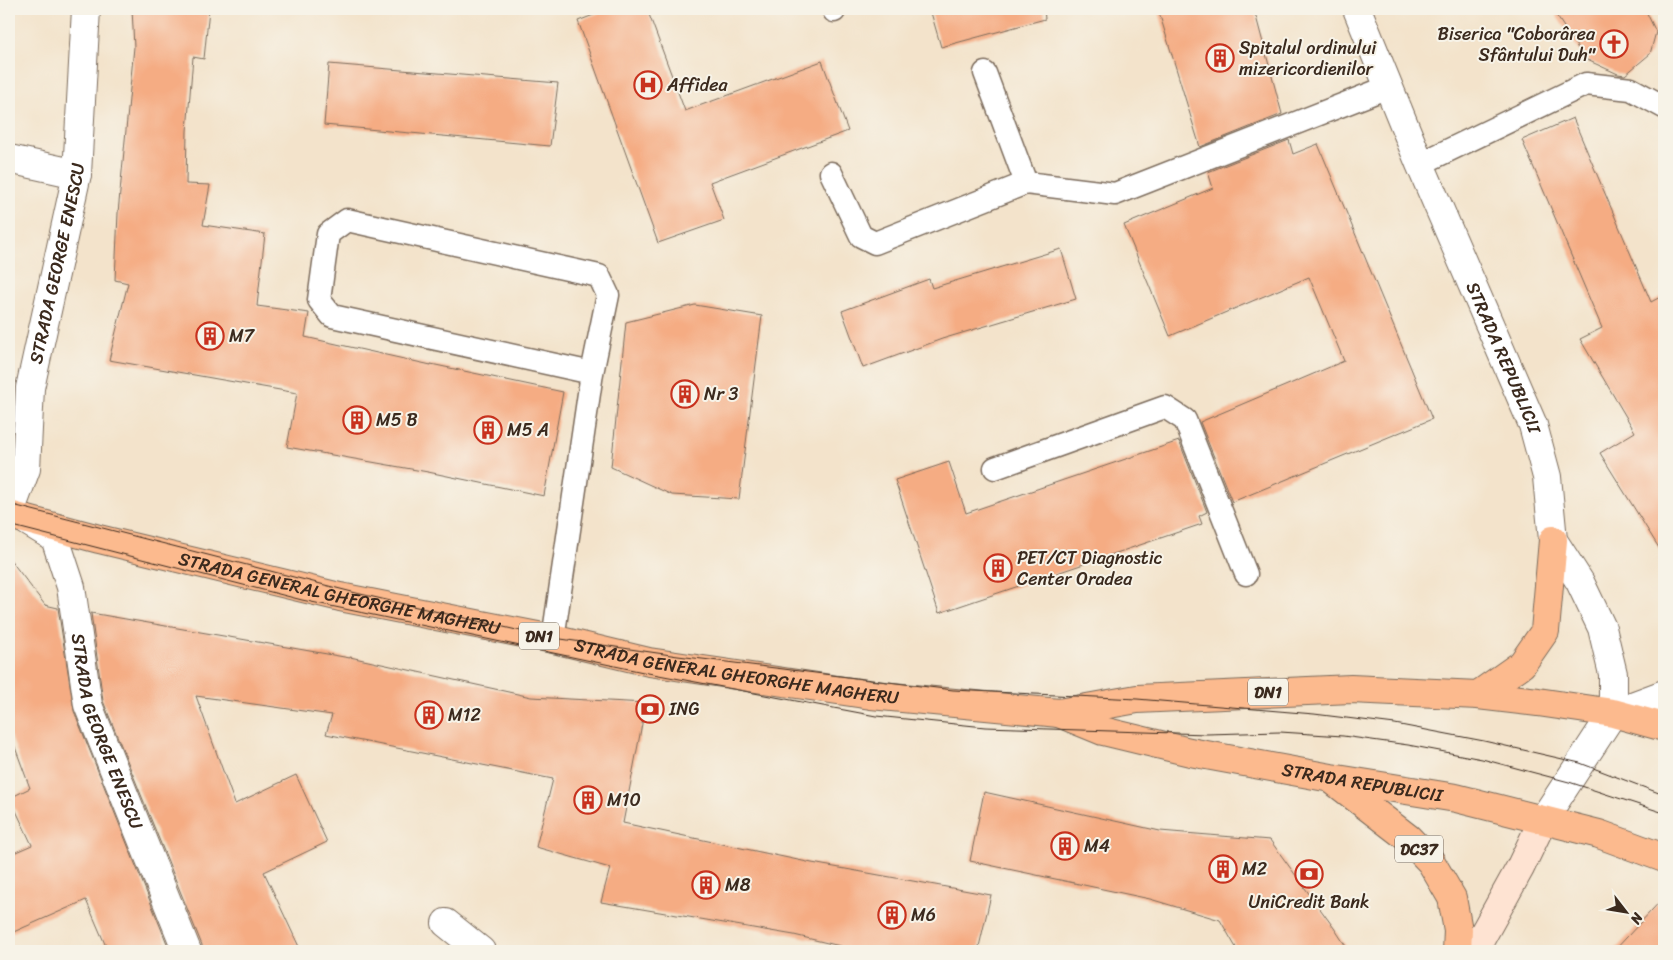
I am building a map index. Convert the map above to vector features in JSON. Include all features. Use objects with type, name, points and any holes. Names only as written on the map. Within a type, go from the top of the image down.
[{"type":"main road","name":"STRADA GENERAL GHEORGHE MAGHERU","points":[[14,517],[340,597],[553,638],[649,662],[871,695],[1059,713],[1137,699],[1299,690],[1351,689],[1478,695]]},
{"type":"main road","points":[[1478,695],[1522,664],[1545,631],[1553,540]]},
{"type":"main road","name":"DN1","points":[[1478,695],[1613,713],[1664,727]]},
{"type":"main road","name":"STRADA REPUBLICII","points":[[1059,713],[1103,731],[1190,752],[1331,778],[1456,798],[1599,834],[1664,858]]},
{"type":"main road","name":"DC37","points":[[1331,778],[1408,838],[1431,862],[1452,898],[1458,930],[1457,951]]},
{"type":"main road","points":[[1474,951],[1520,868],[1543,820]]},
{"type":"street","name":"STRADA GEORGE ENESCU","points":[[86,9],[77,174],[30,388],[26,469],[14,517],[56,538],[71,587],[88,705],[187,951]]},
{"type":"street","name":"STRADA REPUBLICII","points":[[1357,9],[1420,164],[1533,425],[1547,477],[1553,540],[1580,582],[1602,628],[1613,674],[1613,713]]},
{"type":"street","points":[[9,159],[77,174]]},
{"type":"street","points":[[1543,820],[1613,713],[1664,694]]},
{"type":"street","points":[[446,923],[481,951]]},
{"type":"lane","points":[[985,73],[1026,183]]},
{"type":"lane","points":[[1420,164],[1586,84],[1630,89],[1664,107]]},
{"type":"lane","points":[[831,173],[861,236],[875,243],[1026,183],[1115,194],[1388,87]]},
{"type":"lane","points":[[553,638],[592,373],[608,295],[599,276],[347,220],[328,234],[319,300],[332,316],[592,373]]},
{"type":"lane","points":[[996,468],[1165,407],[1185,420],[1246,574]]},
{"type":"building","points":[[132,9],[209,9],[204,59],[193,57],[187,131],[186,184],[210,185],[203,225],[265,234],[257,306],[309,313],[305,337],[563,392],[544,496],[428,472],[287,447],[297,393],[109,360],[128,283],[115,280],[118,213],[134,47]]},
{"type":"building","points":[[609,9],[647,9],[685,111],[822,61],[848,131],[710,182],[724,220],[658,243],[578,21]]},
{"type":"building","points":[[930,9],[1044,9],[1045,19],[941,47]]},
{"type":"building","name":"Spitalul ordinului mizericordienilor","points":[[1158,9],[1254,9],[1282,114],[1200,147]]},
{"type":"building","name":"Biserica \"Coborârea Sfântului Duh\"","points":[[1552,9],[1645,9],[1656,32],[1650,54],[1625,75],[1618,74],[1585,59]]},
{"type":"building","points":[[329,64],[558,83],[550,146],[324,125]]},
{"type":"building","points":[[1573,118],[1651,302],[1664,295],[1664,556],[1600,453],[1635,432],[1580,339],[1602,328],[1522,140]]},
{"type":"building","points":[[1289,140],[1293,154],[1318,144],[1432,419],[1232,502],[1200,422],[1344,361],[1309,277],[1170,336],[1124,225],[1213,188],[1208,172]]},
{"type":"building","points":[[1061,249],[1076,299],[942,339],[863,368],[842,311],[929,279],[932,288]]},
{"type":"building","name":"Nr 3","points":[[695,305],[762,316],[739,499],[672,495],[611,467],[626,322]]},
{"type":"building","name":"PET/CT Diagnostic Center Oradea","points":[[1179,441],[1207,512],[1199,516],[1202,524],[939,613],[895,480],[949,462],[966,513]]},
{"type":"building","points":[[9,558],[45,605],[58,608],[74,711],[170,951],[108,951],[86,900],[9,934],[9,855],[32,845],[10,798],[30,788],[9,731]]},
{"type":"building","points":[[91,613],[350,657],[531,697],[646,703],[623,823],[812,863],[991,895],[978,951],[861,951],[794,935],[601,902],[610,868],[536,847],[553,779],[326,734],[332,715],[196,696],[235,804],[296,775],[327,842],[264,872],[301,951],[202,951],[202,945],[103,701]]},
{"type":"building","points":[[984,792],[1160,831],[1270,840],[1349,951],[1238,951],[1220,920],[1150,899],[970,861]]},
{"type":"building","points":[[1664,897],[1664,951],[1614,951]]},
{"type":"tram line","points":[[9,504],[356,593],[547,637],[678,656],[953,690],[1137,699],[1314,714],[1395,724],[1484,741],[1580,763],[1664,795]]},
{"type":"tram line","points":[[9,525],[302,600],[648,673],[876,716],[985,727],[1207,734],[1280,732],[1343,736],[1408,745],[1482,759],[1569,782],[1664,813]]},
{"type":"place","name":"Biserica \"Coborârea Sfântului Duh\"","points":[[1614,44]]},
{"type":"place","name":"Spitalul ordinului mizericordienilor","points":[[1220,58]]},
{"type":"place","name":"Affidea","points":[[648,85]]},
{"type":"place","name":"M7","points":[[210,336]]},
{"type":"place","name":"Nr 3","points":[[685,394]]},
{"type":"place","name":"M5 B","points":[[357,420]]},
{"type":"place","name":"M5 A","points":[[488,430]]},
{"type":"place","name":"PET/CT Diagnostic Center Oradea","points":[[998,568]]},
{"type":"place","name":"ING","points":[[650,709]]},
{"type":"place","name":"M12","points":[[429,715]]},
{"type":"place","name":"M10","points":[[588,800]]},
{"type":"place","name":"M4","points":[[1065,846]]},
{"type":"place","name":"M2","points":[[1223,869]]},
{"type":"place","name":"UniCredit Bank","points":[[1309,874]]},
{"type":"place","name":"M8","points":[[706,885]]},
{"type":"place","name":"M6","points":[[892,915]]}]
